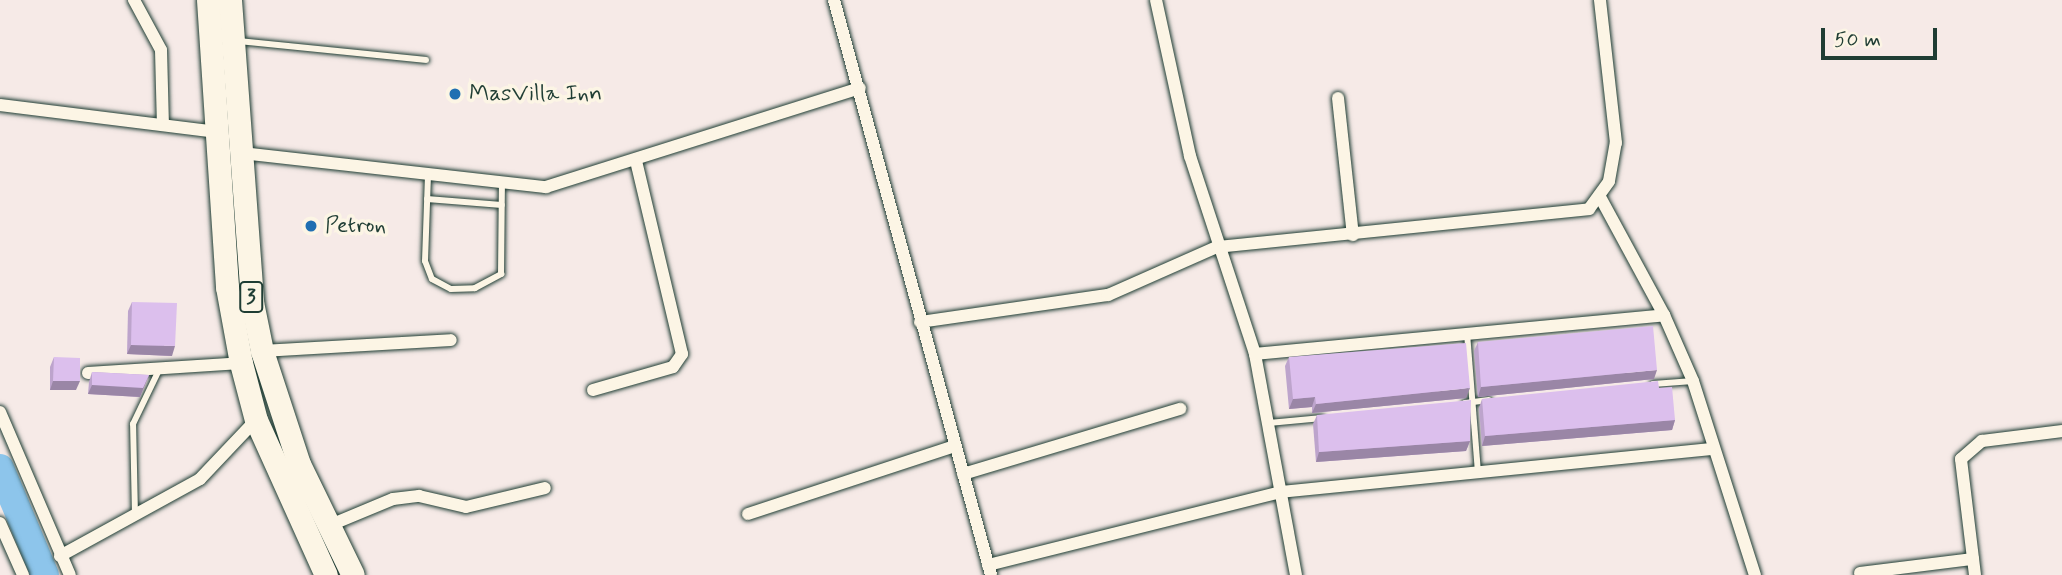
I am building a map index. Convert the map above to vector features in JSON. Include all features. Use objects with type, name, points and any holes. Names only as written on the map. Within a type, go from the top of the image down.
[{"type":"highway","name":"3","points":[[208,0],[227,288],[241,363],[256,420],[326,575]]},
{"type":"highway","name":"3","points":[[230,0],[241,153],[262,351],[299,464],[353,575]]},
{"type":"street","points":[[134,0],[161,50],[163,125]]},
{"type":"street","points":[[834,0],[989,570],[1280,492],[1713,449]]},
{"type":"street","points":[[1156,0],[1217,247],[1255,354],[1296,575]]},
{"type":"street","points":[[920,323],[1108,295],[1217,247],[1577,215],[1600,197],[1616,144],[1600,0]]},
{"type":"street","points":[[241,153],[502,185],[546,187],[636,161],[860,88]]},
{"type":"street","points":[[1338,98],[1353,235]]},
{"type":"street","points":[[0,105],[217,132]]},
{"type":"street","points":[[593,390],[673,367],[681,354],[636,161]]},
{"type":"street","points":[[1600,197],[1664,314],[1693,380],[1755,575]]},
{"type":"street","points":[[1255,354],[1664,314]]},
{"type":"street","points":[[262,351],[451,340]]},
{"type":"street","points":[[88,373],[241,363]]},
{"type":"street","points":[[963,474],[1180,409]]},
{"type":"street","points":[[0,412],[70,575]]},
{"type":"street","points":[[60,556],[135,518],[200,479],[256,420]]},
{"type":"street","points":[[1975,575],[1959,477],[1965,452],[1982,441],[2062,431]]},
{"type":"street","points":[[748,514],[955,446]]},
{"type":"street","points":[[328,526],[393,499],[419,496],[466,507],[545,488]]},
{"type":"street","points":[[0,523],[23,575]]},
{"type":"street","points":[[1860,573],[1973,559]]},
{"type":"lane","points":[[233,41],[426,60]]},
{"type":"lane","points":[[428,176],[427,270],[451,289],[475,288],[501,274],[502,185]]},
{"type":"lane","points":[[427,200],[502,205]]},
{"type":"lane","points":[[1467,333],[1478,474]]},
{"type":"lane","points":[[135,518],[133,425],[160,368]]},
{"type":"lane","points":[[1638,386],[1693,380]]},
{"type":"lane","points":[[1459,403],[1500,399]]},
{"type":"lane","points":[[1269,423],[1337,416]]},
{"type":"building","points":[[132,302],[177,303],[175,346],[131,345]]},
{"type":"building","points":[[1653,326],[1657,370],[1481,387],[1478,342]]},
{"type":"building","points":[[1466,343],[1470,388],[1316,404],[1315,397],[1293,399],[1289,357]]},
{"type":"building","points":[[54,357],[80,358],[80,381],[53,381]]},
{"type":"building","points":[[92,372],[149,375],[143,388],[92,385]]},
{"type":"building","points":[[1658,381],[1659,388],[1672,387],[1675,420],[1485,436],[1482,399]]},
{"type":"building","points":[[1471,400],[1470,441],[1319,452],[1317,415]]},
{"type":"waterway","points":[[0,468],[45,575]]},
{"type":"place","name":"MasVilla Inn","points":[[455,94]]},
{"type":"place","name":"Petron","points":[[311,226]]}]
